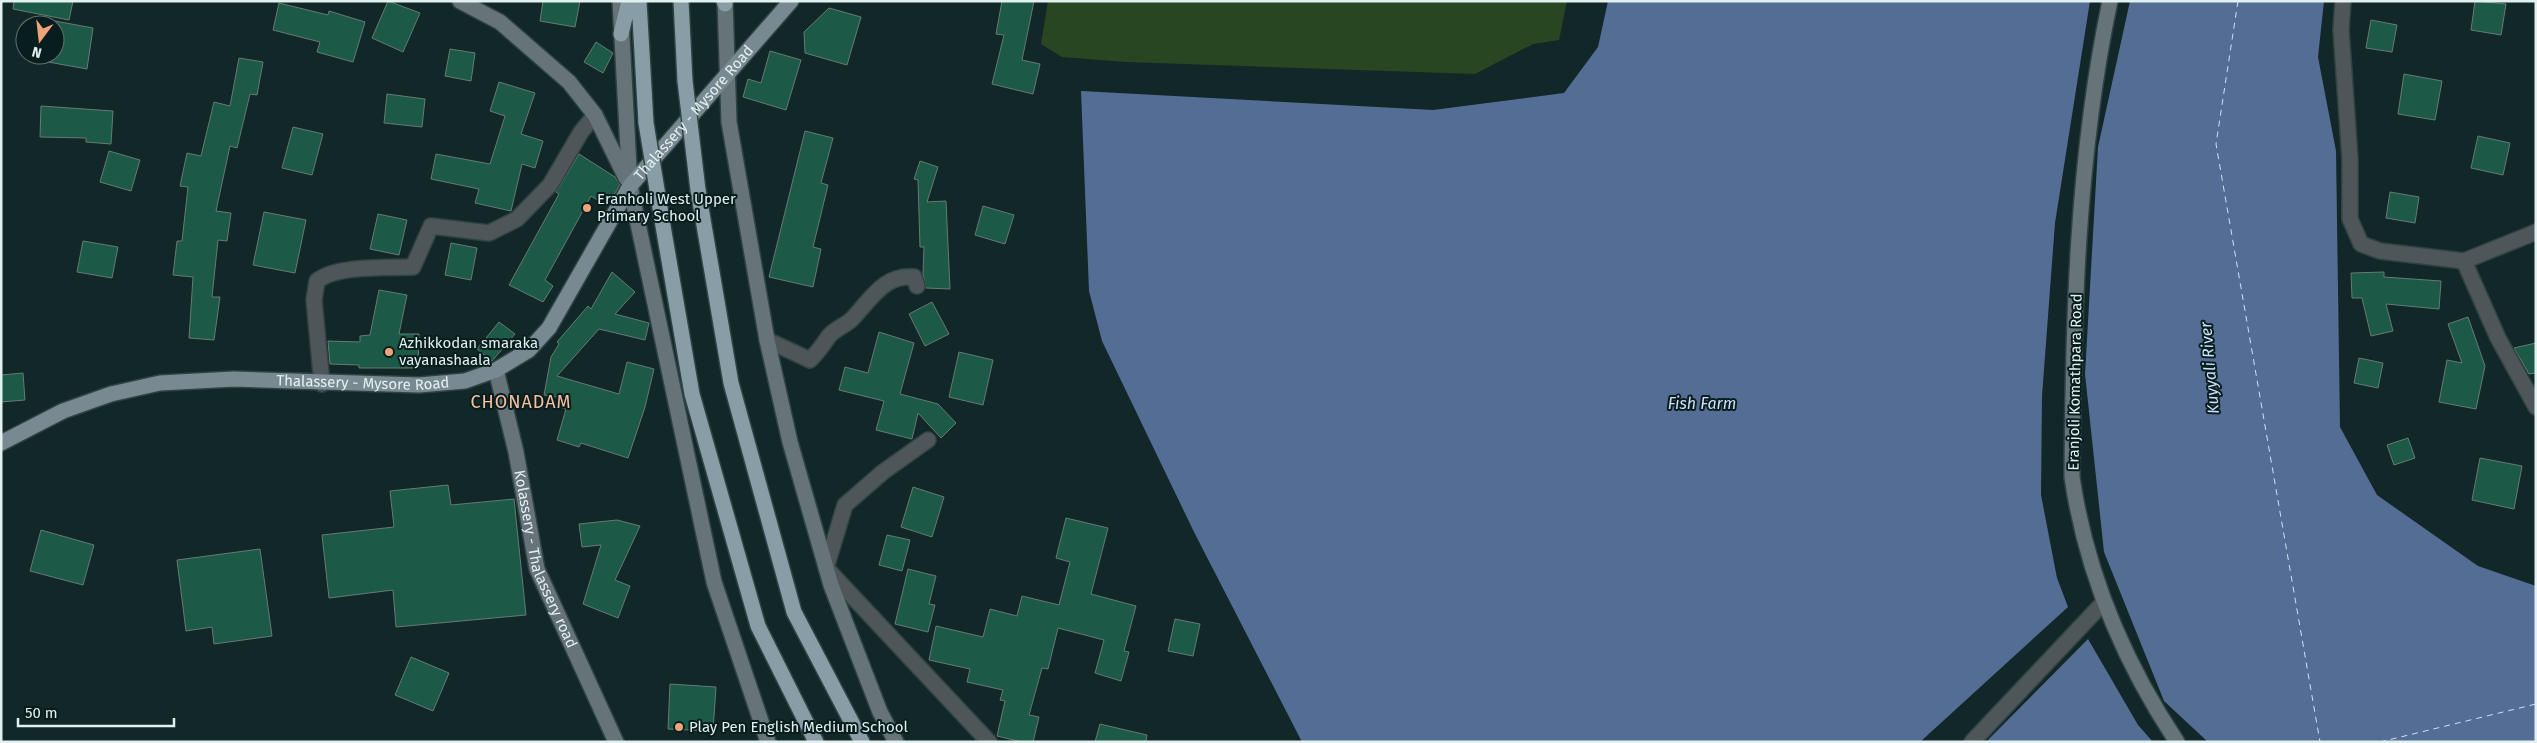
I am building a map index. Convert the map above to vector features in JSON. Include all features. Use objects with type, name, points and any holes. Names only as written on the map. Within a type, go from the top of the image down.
[{"type":"highway","points":[[621,34],[630,1]]},
{"type":"highway","points":[[639,1],[646,123],[692,394],[758,626],[816,742]]},
{"type":"highway","points":[[681,1],[684,81],[698,190],[731,383],[794,612],[862,742]]},
{"type":"main road","name":"Thalassery - Mysore Road","points":[[1,443],[64,411],[111,394],[160,383],[234,379],[322,384],[419,385],[465,381],[496,370],[529,350],[549,328],[630,186],[791,1]]},
{"type":"street","points":[[460,1],[500,22],[568,82],[595,115],[630,186]]},
{"type":"street","points":[[620,1],[630,186],[714,582],[768,742]]},
{"type":"street","name":"Eranjoli Komathpara Road","points":[[2110,1],[2095,83],[2084,176],[2078,254],[2072,400],[2072,477],[2078,513],[2104,602],[2154,704],[2177,742]]},
{"type":"street","points":[[2343,1],[2341,30],[2350,159],[2350,219],[2361,244],[2380,251],[2464,260],[2536,232]]},
{"type":"street","points":[[725,2],[730,122],[767,340],[790,442],[826,568],[880,712],[896,742]]},
{"type":"street","points":[[322,384],[314,300],[317,281],[322,277],[342,271],[412,267],[431,226],[489,233],[517,219],[550,184],[581,132],[595,115]]},
{"type":"street","points":[[2464,260],[2498,338],[2536,407]]},
{"type":"street","points":[[767,340],[810,360],[823,347],[830,335],[851,319],[877,290],[890,281],[901,276],[914,277],[917,286]]},
{"type":"street","name":"Kolassery - Thalassery road","points":[[496,370],[516,452],[537,569],[616,742]]},
{"type":"street","points":[[826,568],[845,506],[883,472],[928,440]]},
{"type":"street","points":[[826,568],[989,742]]},
{"type":"street","points":[[1972,742],[2104,602]]},
{"type":"green space","points":[[1048,1],[1567,1],[1559,40],[1533,44],[1475,74],[1126,62],[1062,57],[1041,44]]},
{"type":"water","name":"Fish Farm","points":[[1608,1],[2090,1],[2055,223],[2042,396],[2041,495],[2057,578],[2068,607],[1920,742],[1302,742],[1194,532],[1102,341],[1089,291],[1081,91],[1433,110],[1564,93],[1598,47]]},
{"type":"water","name":"Kuyyali River","points":[[2130,1],[2324,1],[2318,57],[2336,151],[2340,427],[2377,495],[2478,566],[2536,586],[2536,742],[2208,742],[2164,701],[2104,552],[2085,374],[2098,147]]},
{"type":"water","points":[[2088,639],[2138,725],[2153,742],[1986,742]]},
{"type":"building","points":[[14,1],[73,1],[69,20],[65,19],[65,15],[44,15],[13,9]]},
{"type":"building","points":[[388,1],[420,13],[403,52],[372,38]]},
{"type":"building","points":[[543,1],[580,1],[575,27],[540,21]]},
{"type":"building","points":[[1002,1],[1034,1],[1022,60],[1040,64],[1033,94],[992,84],[1004,35],[996,34]]},
{"type":"building","points":[[2475,1],[2506,4],[2501,35],[2471,30]]},
{"type":"building","points":[[279,3],[328,15],[329,11],[365,22],[353,62],[317,52],[320,42],[273,30]]},
{"type":"building","points":[[829,8],[861,17],[847,65],[805,53],[804,32]]},
{"type":"building","points":[[2371,20],[2397,25],[2392,52],[2366,48]]},
{"type":"building","points":[[65,23],[93,28],[87,69],[65,65]]},
{"type":"building","points":[[596,42],[613,53],[603,73],[584,62]]},
{"type":"building","points":[[450,49],[475,53],[471,81],[445,76]]},
{"type":"building","points":[[770,51],[801,60],[786,110],[743,97],[748,79],[761,83]]},
{"type":"building","points":[[239,58],[263,62],[257,95],[250,94],[237,148],[230,146],[216,211],[231,213],[227,241],[218,240],[212,297],[220,297],[214,340],[189,338],[193,277],[173,275],[177,241],[182,241],[188,187],[180,186],[187,153],[201,156],[214,102],[230,106]]},
{"type":"building","points":[[2404,74],[2442,81],[2435,120],[2398,114]]},
{"type":"building","points":[[499,82],[535,93],[521,134],[543,141],[535,168],[522,164],[511,211],[475,203],[479,189],[431,179],[436,154],[490,164],[505,116],[490,111]]},
{"type":"building","points":[[387,94],[425,99],[422,127],[384,123]]},
{"type":"building","points":[[41,106],[113,111],[111,144],[86,142],[86,138],[40,137]]},
{"type":"building","points":[[293,127],[323,134],[312,175],[282,168]]},
{"type":"building","points":[[805,131],[833,138],[821,183],[828,185],[813,247],[821,249],[813,287],[769,277]]},
{"type":"building","points":[[2478,136],[2510,143],[2503,175],[2471,168]]},
{"type":"building","points":[[109,151],[140,160],[131,191],[100,182]]},
{"type":"building","points":[[579,154],[615,177],[620,185],[607,206],[591,196],[545,280],[553,286],[543,302],[509,285],[559,194],[556,192]]},
{"type":"building","points":[[920,161],[938,167],[927,202],[946,201],[950,289],[926,288],[923,274],[924,247],[920,247],[918,180],[914,179]]},
{"type":"building","points":[[2390,192],[2419,197],[2415,223],[2386,218]]},
{"type":"building","points":[[983,206],[1014,215],[1005,244],[975,235]]},
{"type":"building","points":[[264,212],[306,220],[295,273],[253,265]]},
{"type":"building","points":[[378,214],[407,220],[399,255],[370,249]]},
{"type":"building","points":[[83,241],[118,247],[112,278],[77,272]]},
{"type":"building","points":[[451,243],[477,248],[471,280],[445,275]]},
{"type":"building","points":[[612,272],[635,292],[615,314],[649,323],[645,340],[599,329],[557,376],[619,394],[627,362],[654,369],[645,407],[628,458],[581,443],[579,447],[557,440],[566,409],[560,407],[563,398],[544,395],[551,357],[559,344],[557,342],[588,306],[591,309]]},
{"type":"building","points":[[2384,272],[2384,277],[2441,281],[2439,309],[2386,304],[2393,331],[2371,336],[2362,298],[2352,298],[2351,273]]},
{"type":"building","points":[[379,290],[407,295],[399,334],[419,334],[418,368],[359,368],[359,365],[330,364],[328,341],[360,342],[360,336],[370,335]]},
{"type":"building","points":[[932,302],[949,334],[925,346],[909,314]]},
{"type":"building","points":[[2468,317],[2485,366],[2476,409],[2439,402],[2447,360],[2462,363],[2448,324]]},
{"type":"building","points":[[499,322],[515,334],[492,361],[477,349]]},
{"type":"building","points":[[879,332],[914,343],[900,394],[938,404],[956,423],[941,438],[918,413],[912,439],[876,430],[884,401],[839,390],[845,367],[868,373]]},
{"type":"building","points":[[2536,343],[2536,373],[2529,374],[2514,348]]},
{"type":"building","points":[[959,352],[993,360],[983,405],[949,397]]},
{"type":"building","points":[[2359,358],[2383,363],[2378,388],[2354,383]]},
{"type":"building","points":[[23,373],[25,400],[1,402],[1,375]]},
{"type":"building","points":[[2408,438],[2415,458],[2394,465],[2387,445]]},
{"type":"building","points":[[2480,458],[2522,466],[2514,509],[2472,500]]},
{"type":"building","points":[[448,485],[451,505],[514,499],[526,615],[396,627],[393,590],[329,598],[322,535],[394,527],[390,491]]},
{"type":"building","points":[[913,487],[944,497],[932,537],[901,527]]},
{"type":"building","points":[[1066,518],[1108,528],[1091,594],[1136,606],[1124,651],[1129,652],[1121,681],[1095,673],[1104,640],[1058,628],[1048,669],[1042,668],[1029,715],[1039,717],[1033,742],[1022,742],[997,736],[1005,701],[1000,700],[1003,690],[967,682],[970,669],[929,660],[936,626],[983,637],[990,609],[1017,616],[1022,596],[1059,605],[1070,562],[1056,558]]},
{"type":"building","points":[[617,520],[640,526],[615,580],[630,586],[618,618],[583,604],[601,545],[582,547],[579,524]]},
{"type":"building","points":[[41,530],[94,545],[83,585],[30,571]]},
{"type":"building","points":[[887,535],[910,540],[902,571],[879,565]]},
{"type":"building","points":[[260,549],[272,636],[214,644],[212,627],[186,631],[177,560]]},
{"type":"building","points":[[908,569],[936,576],[929,604],[935,605],[928,632],[895,624]]},
{"type":"building","points":[[1175,619],[1200,624],[1193,656],[1168,651]]},
{"type":"building","points":[[411,657],[449,673],[433,711],[395,695]]},
{"type":"building","name":"Play Pen English Medium School","points":[[670,684],[716,687],[713,731],[668,729]]},
{"type":"building","points":[[1100,724],[1147,735],[1146,742],[1095,742]]},
{"type":"ferry route","points":[[2238,1],[2216,144],[2320,742]]},
{"type":"ferry route","points":[[2380,742],[2536,704]]},
{"type":"place","name":"Eranholi West Upper Primary School","points":[[587,208]]},
{"type":"place","name":"Azhikkodan smaraka vayanashaala","points":[[389,352]]},
{"type":"place","name":"Play Pen English Medium School","points":[[679,727]]},
{"type":"district","name":"CHONADAM","points":[[521,402]]}]
